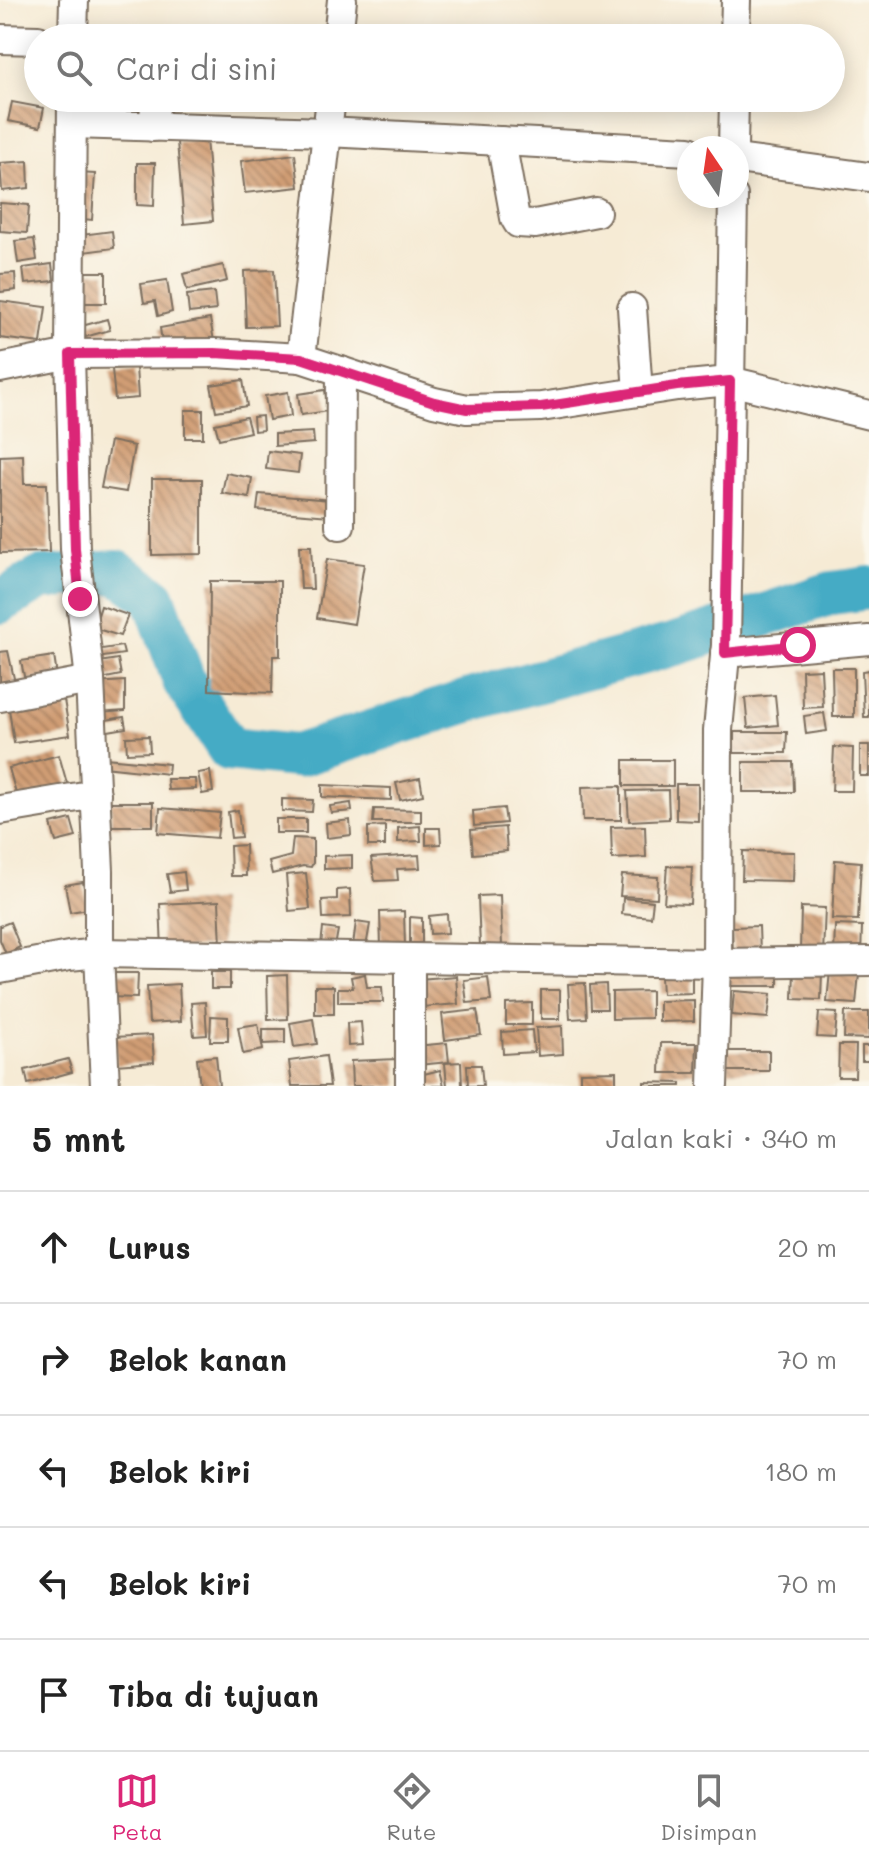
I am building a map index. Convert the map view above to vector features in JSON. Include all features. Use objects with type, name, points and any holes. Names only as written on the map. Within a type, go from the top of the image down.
[{"type":"street","points":[[73,24],[74,0]]},
{"type":"street","points":[[339,24],[342,0]]},
{"type":"street","points":[[735,24],[736,0]]},
{"type":"street","points":[[0,39],[24,40]]},
{"type":"street","points":[[72,112],[70,354],[75,549],[90,680],[105,1086]]},
{"type":"street","points":[[77,112],[153,127],[327,132],[677,150]]},
{"type":"street","points":[[153,127],[155,112]]},
{"type":"street","points":[[301,358],[329,112]]},
{"type":"street","points":[[733,136],[734,112]]},
{"type":"street","points":[[501,141],[518,223],[535,224],[596,212]]},
{"type":"street","points":[[749,161],[869,177]]},
{"type":"street","points":[[713,1086],[718,730],[725,649],[733,208]]},
{"type":"street","points":[[632,308],[638,392]]},
{"type":"street","points":[[0,368],[70,354],[215,353],[301,358],[434,402],[467,409],[541,407],[730,381],[869,415]]},
{"type":"street","points":[[340,525],[341,371]]},
{"type":"street","points":[[725,649],[869,640]]},
{"type":"street","points":[[0,697],[90,680]]},
{"type":"street","points":[[0,810],[96,794]]},
{"type":"street","points":[[0,969],[99,953],[717,963],[869,961]]},
{"type":"street","points":[[410,958],[410,1086]]},
{"type":"building","points":[[12,102],[24,104],[24,112],[43,112],[40,127],[8,121]]},
{"type":"building","points":[[206,139],[213,221],[184,224],[177,142]]},
{"type":"building","points":[[295,154],[299,187],[245,193],[241,161]]},
{"type":"building","points":[[28,161],[29,188],[2,191],[0,163]]},
{"type":"building","points":[[137,163],[155,163],[154,206],[137,205]]},
{"type":"building","points":[[78,173],[95,174],[92,220],[75,218]]},
{"type":"building","points":[[0,203],[29,205],[27,233],[0,231]]},
{"type":"building","points":[[112,231],[114,248],[84,252],[81,235]]},
{"type":"building","points":[[34,239],[37,260],[18,263],[15,241]]},
{"type":"building","points":[[52,264],[54,281],[25,284],[23,268]]},
{"type":"building","points":[[223,265],[227,281],[187,290],[183,274]]},
{"type":"building","points":[[274,270],[277,326],[246,327],[244,271]]},
{"type":"building","points":[[84,272],[106,272],[106,303],[84,303]]},
{"type":"building","points":[[15,273],[16,290],[0,292],[0,274]]},
{"type":"building","points":[[167,280],[172,312],[158,316],[155,301],[144,303],[141,284]]},
{"type":"building","points":[[214,292],[216,310],[189,313],[187,295]]},
{"type":"building","points":[[0,301],[46,307],[41,343],[0,338]]},
{"type":"building","points":[[107,319],[110,330],[85,337],[82,326]]},
{"type":"building","points":[[210,319],[214,341],[163,349],[160,328]]},
{"type":"building","points":[[136,367],[138,398],[115,400],[112,369]]},
{"type":"building","points":[[243,380],[247,406],[216,411],[211,385]]},
{"type":"building","points":[[325,390],[328,411],[301,415],[298,394]]},
{"type":"building","points":[[288,392],[291,416],[269,420],[265,396]]},
{"type":"building","points":[[185,410],[203,410],[203,438],[185,438]]},
{"type":"building","points":[[262,416],[263,430],[254,431],[253,417]]},
{"type":"building","points":[[246,417],[250,432],[219,439],[215,424]]},
{"type":"building","points":[[313,432],[314,443],[275,446],[275,434]]},
{"type":"building","points":[[110,441],[134,446],[126,492],[101,488]]},
{"type":"building","points":[[268,451],[300,455],[298,473],[266,469]]},
{"type":"building","points":[[23,455],[24,484],[47,484],[49,552],[0,553],[0,456]]},
{"type":"building","points":[[226,473],[252,478],[249,498],[222,493]]},
{"type":"building","points":[[152,479],[202,479],[202,554],[152,555]]},
{"type":"building","points":[[259,494],[331,500],[330,516],[257,510]]},
{"type":"building","points":[[299,546],[311,546],[313,589],[301,589]]},
{"type":"building","points":[[327,559],[364,564],[354,624],[317,618]]},
{"type":"building","points":[[210,581],[280,581],[280,656],[273,656],[272,693],[209,690]]},
{"type":"building","points":[[101,606],[128,615],[120,636],[94,628]]},
{"type":"building","points":[[122,646],[124,654],[97,658],[95,650]]},
{"type":"building","points":[[8,651],[15,683],[0,686],[0,652]]},
{"type":"building","points":[[54,656],[57,676],[25,681],[21,661]]},
{"type":"building","points":[[118,659],[121,675],[96,680],[93,663]]},
{"type":"building","points":[[832,668],[854,668],[854,717],[833,717]]},
{"type":"building","points":[[821,669],[823,707],[803,708],[802,670]]},
{"type":"building","points":[[869,670],[869,717],[864,717],[862,671]]},
{"type":"building","points":[[125,681],[125,711],[99,713],[95,683]]},
{"type":"building","points":[[775,695],[778,725],[748,728],[745,698]]},
{"type":"building","points":[[64,700],[70,735],[14,743],[9,709]]},
{"type":"building","points":[[824,713],[827,731],[806,734],[804,716]]},
{"type":"building","points":[[124,717],[126,728],[102,732],[100,721]]},
{"type":"building","points":[[734,732],[787,732],[786,753],[734,753]]},
{"type":"building","points":[[149,736],[150,752],[127,753],[126,737]]},
{"type":"building","points":[[860,745],[869,745],[869,776],[860,776]]},
{"type":"building","points":[[834,747],[853,748],[852,791],[832,791]]},
{"type":"building","points":[[59,755],[68,787],[18,801],[9,768]]},
{"type":"building","points":[[105,758],[169,764],[168,774],[104,767]]},
{"type":"building","points":[[624,760],[673,760],[673,786],[624,786]]},
{"type":"building","points":[[743,762],[793,762],[794,792],[743,792]]},
{"type":"building","points":[[210,771],[213,792],[202,794],[198,773]]},
{"type":"building","points":[[420,778],[423,795],[400,800],[396,783]]},
{"type":"building","points":[[167,779],[195,779],[196,789],[168,790]]},
{"type":"building","points":[[676,784],[698,784],[698,821],[676,820]]},
{"type":"building","points":[[322,785],[391,788],[391,800],[322,797]]},
{"type":"building","points":[[621,786],[621,820],[583,820],[582,787]]},
{"type":"building","points":[[668,790],[669,819],[629,821],[627,791]]},
{"type":"building","points":[[282,799],[313,800],[312,812],[282,811]]},
{"type":"building","points":[[111,802],[153,802],[153,826],[111,826]]},
{"type":"building","points":[[351,803],[352,811],[331,813],[330,806]]},
{"type":"building","points":[[160,808],[220,813],[217,838],[158,833]]},
{"type":"building","points":[[504,808],[506,823],[474,826],[473,811]]},
{"type":"building","points":[[374,809],[421,810],[421,822],[373,822]]},
{"type":"building","points":[[238,810],[241,837],[231,838],[228,812]]},
{"type":"building","points":[[71,819],[76,837],[56,842],[51,824]]},
{"type":"building","points":[[276,819],[306,819],[306,833],[276,833]]},
{"type":"building","points":[[350,820],[351,835],[327,838],[326,823]]},
{"type":"building","points":[[385,826],[385,846],[368,846],[368,827]]},
{"type":"building","points":[[420,826],[421,841],[398,842],[398,828]]},
{"type":"building","points":[[645,826],[646,857],[612,859],[611,827]]},
{"type":"building","points":[[505,827],[507,851],[473,854],[471,830]]},
{"type":"building","points":[[426,828],[440,828],[441,844],[426,845]]},
{"type":"building","points":[[293,838],[313,839],[311,867],[272,874],[269,862],[291,856]]},
{"type":"building","points":[[245,845],[246,876],[231,876],[230,846]]},
{"type":"building","points":[[743,851],[794,852],[793,881],[742,880]]},
{"type":"building","points":[[352,855],[352,868],[324,869],[324,856]]},
{"type":"building","points":[[419,855],[420,868],[397,869],[398,880],[375,881],[371,858]]},
{"type":"building","points":[[835,860],[861,862],[858,920],[832,919]]},
{"type":"building","points":[[667,866],[692,867],[690,904],[664,903]]},
{"type":"building","points":[[184,872],[186,890],[170,892],[167,874]]},
{"type":"building","points":[[306,873],[310,909],[289,911],[286,875]]},
{"type":"building","points":[[622,875],[658,877],[657,898],[620,896]]},
{"type":"building","points":[[83,882],[88,909],[70,912],[65,885]]},
{"type":"building","points":[[350,889],[351,917],[323,918],[322,900],[337,899],[337,890]]},
{"type":"building","points":[[500,895],[502,946],[480,947],[478,896]]},
{"type":"building","points":[[623,898],[653,901],[651,917],[622,914]]},
{"type":"building","points":[[219,901],[221,946],[162,949],[160,904]]},
{"type":"building","points":[[801,907],[825,908],[823,954],[800,953]]},
{"type":"building","points":[[404,911],[405,947],[381,948],[380,912]]},
{"type":"building","points":[[447,914],[448,933],[430,934],[429,916]]},
{"type":"building","points":[[410,917],[422,918],[422,943],[410,943]]},
{"type":"building","points":[[10,922],[20,947],[6,954],[0,940],[0,926]]},
{"type":"building","points":[[356,922],[370,924],[366,947],[353,945]]},
{"type":"building","points":[[835,925],[862,926],[861,957],[834,956]]},
{"type":"building","points":[[759,926],[760,953],[733,954],[732,927]]},
{"type":"building","points":[[323,928],[338,930],[335,947],[321,945]]},
{"type":"building","points":[[729,968],[778,969],[778,986],[729,986]]},
{"type":"building","points":[[794,970],[822,971],[821,1000],[793,999]]},
{"type":"building","points":[[830,971],[859,973],[856,1004],[827,1002]]},
{"type":"building","points":[[211,972],[230,972],[230,989],[211,989]]},
{"type":"building","points":[[111,973],[138,973],[137,998],[110,997]]},
{"type":"building","points":[[365,974],[367,987],[382,987],[383,1002],[338,1002],[338,988],[353,988],[351,977]]},
{"type":"building","points":[[287,975],[288,1019],[268,1020],[267,976]]},
{"type":"building","points":[[456,976],[458,1004],[422,1007],[419,979]]},
{"type":"building","points":[[692,976],[692,993],[662,994],[661,977]]},
{"type":"building","points":[[488,977],[491,1001],[467,1003],[464,980]]},
{"type":"building","points":[[585,983],[587,1018],[570,1019],[568,984]]},
{"type":"building","points":[[179,984],[181,1021],[149,1023],[147,986]]},
{"type":"building","points":[[606,984],[607,1009],[591,1009],[590,985]]},
{"type":"building","points":[[315,986],[334,986],[334,1014],[315,1014]]},
{"type":"building","points":[[541,990],[560,990],[560,1019],[541,1019]]},
{"type":"building","points":[[651,991],[651,1018],[612,1019],[612,992]]},
{"type":"building","points":[[734,991],[771,994],[768,1018],[732,1015]]},
{"type":"building","points":[[694,1000],[694,1021],[659,1022],[659,1001]]},
{"type":"building","points":[[205,1002],[207,1035],[194,1036],[191,1003]]},
{"type":"building","points":[[532,1003],[532,1025],[506,1025],[506,1004]]},
{"type":"building","points":[[477,1010],[481,1035],[445,1040],[442,1014]]},
{"type":"building","points":[[819,1012],[837,1013],[835,1038],[817,1037]]},
{"type":"building","points":[[845,1012],[869,1012],[869,1039],[844,1038]]},
{"type":"building","points":[[211,1016],[228,1017],[228,1041],[210,1041]]},
{"type":"building","points":[[313,1019],[317,1044],[294,1047],[290,1023]]},
{"type":"building","points":[[361,1022],[363,1045],[348,1046],[347,1023]]},
{"type":"building","points":[[258,1024],[263,1050],[243,1054],[238,1027]]},
{"type":"building","points":[[562,1026],[563,1054],[538,1056],[536,1028]]},
{"type":"building","points":[[263,1029],[285,1029],[285,1043],[263,1044]]},
{"type":"building","points":[[532,1030],[534,1052],[503,1054],[502,1032]]},
{"type":"building","points":[[152,1035],[154,1062],[116,1065],[114,1037]]},
{"type":"building","points":[[447,1043],[449,1062],[418,1065],[416,1046]]},
{"type":"building","points":[[661,1043],[697,1043],[696,1073],[660,1073]]},
{"type":"building","points":[[839,1045],[856,1045],[855,1077],[838,1077]]},
{"type":"building","points":[[862,1046],[869,1046],[869,1061],[862,1061]]},
{"type":"building","points":[[728,1051],[769,1051],[769,1071],[728,1071]]},
{"type":"building","points":[[216,1056],[219,1085],[200,1086],[197,1058]]},
{"type":"building","points":[[326,1056],[330,1086],[292,1086],[289,1061]]},
{"type":"building","points":[[68,1059],[72,1072],[28,1084],[25,1070]]},
{"type":"building","points":[[397,1059],[398,1086],[352,1086],[351,1061]]},
{"type":"building","points":[[461,1062],[462,1086],[447,1086],[445,1063]]},
{"type":"building","points":[[467,1065],[481,1065],[483,1086],[468,1086]]},
{"type":"building","points":[[440,1070],[444,1086],[423,1086],[420,1075]]},
{"type":"building","points":[[616,1071],[616,1086],[580,1086],[580,1072]]},
{"type":"building","points":[[644,1082],[681,1083],[681,1086],[644,1086]]},
{"type":"waterway","points":[[0,602],[41,578],[117,572],[154,598],[184,681],[229,749],[296,756],[477,698],[676,644],[832,593],[869,588]]},
{"type":"route","points":[[80,599],[75,549],[70,354],[215,353],[301,358],[434,402],[467,409],[541,407],[730,381],[725,653],[798,645]]}]
